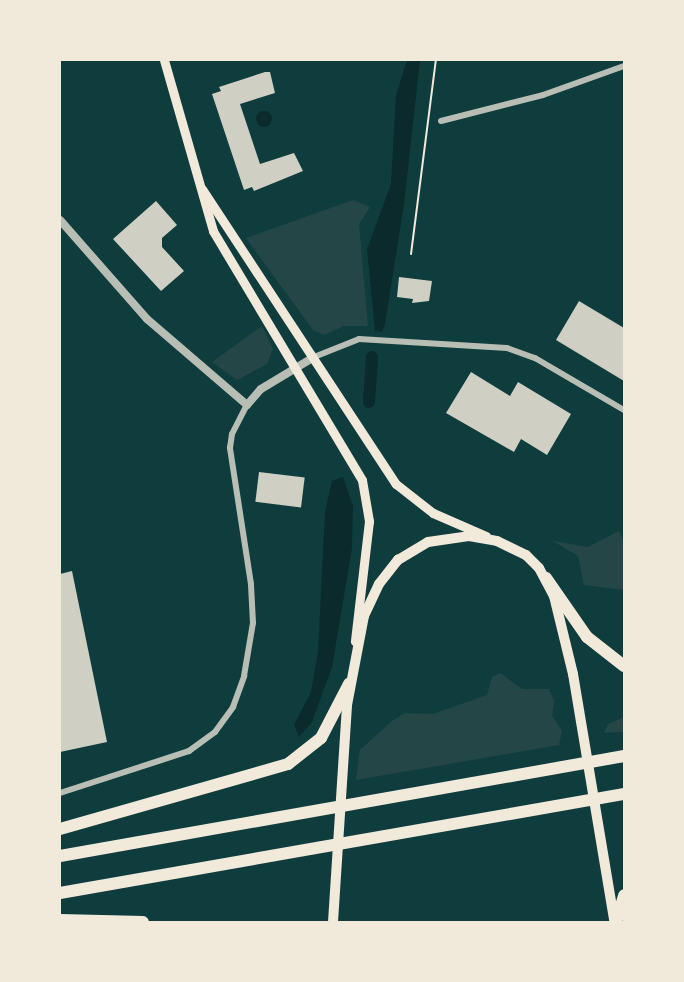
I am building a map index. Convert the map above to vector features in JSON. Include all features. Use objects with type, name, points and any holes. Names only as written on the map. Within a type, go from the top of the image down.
[{"type":"highway","points":[[546,578],[587,637],[625,666]]},
{"type":"highway","points":[[60,829],[288,764],[321,738],[349,684]]},
{"type":"highway","points":[[60,856],[625,756]]},
{"type":"highway","points":[[60,893],[625,794]]},
{"type":"highway","points":[[615,922],[625,895]]},
{"type":"highway","points":[[60,920],[143,922]]},
{"type":"main road","points":[[164,60],[213,231],[294,368],[349,454],[368,503],[369,530],[349,684],[333,922]]},
{"type":"main road","points":[[195,175],[396,484],[433,513],[526,555],[546,578],[561,617],[573,674],[615,922]]},
{"type":"main road","points":[[354,653],[373,595],[398,560],[442,538],[497,541]]},
{"type":"street","points":[[441,121],[543,95],[625,66]]},
{"type":"street","points":[[60,220],[147,319],[247,405]]},
{"type":"street","points":[[60,793],[189,751],[215,732],[233,707],[244,676],[253,616],[230,448],[232,434],[247,405],[261,389],[314,357],[359,339],[507,348],[535,358],[625,410]]},
{"type":"path","points":[[411,254],[436,60]]},
{"type":"shaded area","points":[[407,60],[420,60],[404,204],[382,332],[375,331],[367,249],[391,184],[396,95]]},
{"type":"shaded area","points":[[261,111],[267,111],[272,119],[270,125],[261,127],[256,122],[256,116]]},
{"type":"shaded area","points":[[353,200],[370,207],[359,224],[368,326],[344,326],[324,335],[313,330],[246,238]]},
{"type":"shaded area","points":[[262,326],[273,349],[267,364],[237,380],[212,362]]},
{"type":"shaded area","points":[[343,477],[353,506],[352,548],[332,667],[312,722],[299,737],[294,725],[311,692],[318,652],[325,512],[332,481]]},
{"type":"shaded area","points":[[619,531],[624,542],[624,590],[584,585],[578,556],[553,541],[588,547]]},
{"type":"shaded area","points":[[500,673],[522,689],[549,689],[554,701],[552,716],[562,731],[559,745],[356,780],[360,750],[392,721],[405,713],[433,714],[487,695],[492,677]]},
{"type":"shaded area","points":[[624,717],[624,732],[604,733],[608,724]]},
{"type":"building","points":[[270,72],[275,93],[240,104],[260,164],[294,153],[303,171],[254,191],[252,187],[244,190],[212,94],[221,91],[219,87]]},
{"type":"building","points":[[156,201],[177,225],[162,238],[162,247],[184,271],[161,291],[113,239]]},
{"type":"building","points":[[399,277],[432,281],[429,301],[412,303],[413,299],[397,297]]},
{"type":"building","points":[[579,301],[624,328],[624,381],[556,340]]},
{"type":"building","points":[[471,372],[510,396],[518,382],[571,414],[547,455],[521,439],[514,452],[446,413]]},
{"type":"building","points":[[259,472],[305,478],[301,507],[255,502]]},
{"type":"building","points":[[72,571],[107,742],[60,752],[60,574]]},
{"type":"waterway","points":[[369,402],[372,357]]}]
